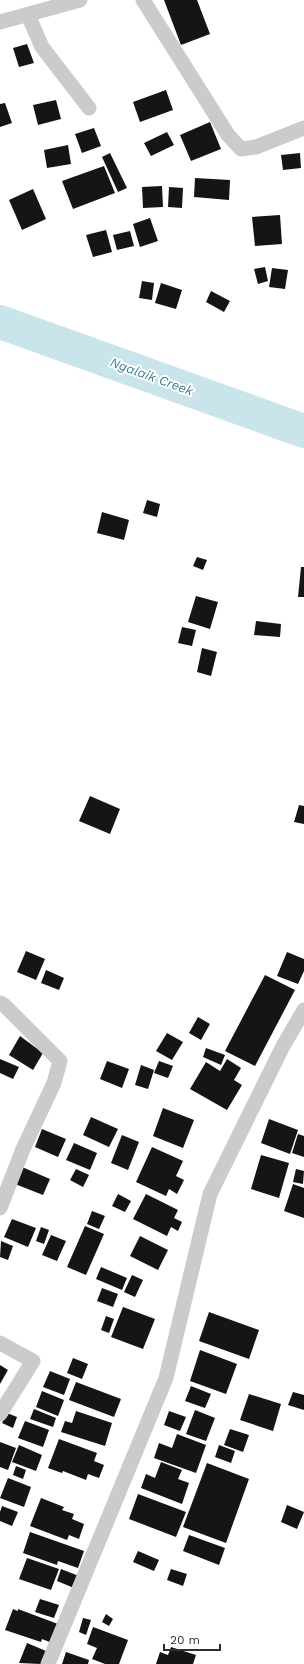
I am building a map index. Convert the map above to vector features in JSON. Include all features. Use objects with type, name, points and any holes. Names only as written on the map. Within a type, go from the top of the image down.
[{"type":"street","points":[[0,22],[80,0]]},
{"type":"street","points":[[143,0],[228,135],[241,149],[256,147],[304,128]]},
{"type":"street","points":[[28,15],[42,46],[90,108]]},
{"type":"street","points":[[0,1004],[4,1005],[60,1061],[54,1083],[23,1149],[0,1208]]},
{"type":"street","points":[[48,1664],[166,1378],[210,1194],[283,1046],[304,1010]]},
{"type":"street","points":[[0,1343],[33,1362],[0,1414]]},
{"type":"building","points":[[164,0],[197,0],[210,34],[181,45]]},
{"type":"building","points":[[27,44],[34,63],[19,67],[13,48]]},
{"type":"building","points":[[166,90],[173,110],[140,122],[133,102]]},
{"type":"building","points":[[56,100],[61,119],[38,125],[33,105]]},
{"type":"building","points":[[5,103],[12,123],[0,127],[0,104]]},
{"type":"building","points":[[210,122],[221,149],[191,161],[180,135]]},
{"type":"building","points":[[94,128],[101,146],[82,153],[75,134]]},
{"type":"building","points":[[167,132],[174,145],[151,156],[144,143]]},
{"type":"building","points":[[68,145],[71,164],[47,168],[44,150]]},
{"type":"building","points":[[110,153],[127,188],[118,192],[102,157]]},
{"type":"building","points":[[300,153],[301,168],[283,170],[281,155]]},
{"type":"building","points":[[104,166],[115,193],[73,209],[62,181]]},
{"type":"building","points":[[195,178],[230,180],[229,200],[194,197]]},
{"type":"building","points":[[162,186],[163,207],[143,208],[142,187]]},
{"type":"building","points":[[169,187],[183,188],[182,208],[168,207]]},
{"type":"building","points":[[33,189],[46,219],[22,230],[9,200]]},
{"type":"building","points":[[280,215],[282,244],[255,246],[252,217]]},
{"type":"building","points":[[150,218],[158,241],[140,247],[133,224]]},
{"type":"building","points":[[106,230],[112,252],[93,257],[86,235]]},
{"type":"building","points":[[130,231],[134,246],[117,250],[113,235]]},
{"type":"building","points":[[265,267],[268,281],[258,284],[254,269]]},
{"type":"building","points":[[272,268],[288,270],[285,289],[269,287]]},
{"type":"building","points":[[142,281],[154,283],[152,300],[139,298]]},
{"type":"building","points":[[161,283],[182,290],[176,309],[155,303]]},
{"type":"building","points":[[211,291],[230,301],[224,312],[206,302]]},
{"type":"building","points":[[147,500],[160,504],[157,517],[143,513]]},
{"type":"building","points":[[102,512],[129,520],[124,540],[97,533]]},
{"type":"building","points":[[197,557],[207,560],[203,570],[193,566]]},
{"type":"building","points":[[301,567],[304,567],[304,597],[298,597]]},
{"type":"building","points":[[196,596],[218,602],[210,629],[188,622]]},
{"type":"building","points":[[256,621],[281,624],[280,637],[254,635]]},
{"type":"building","points":[[182,627],[196,630],[192,646],[178,643]]},
{"type":"building","points":[[202,648],[217,652],[211,676],[197,672]]},
{"type":"building","points":[[90,796],[120,809],[110,834],[79,821]]},
{"type":"building","points":[[299,805],[304,806],[304,824],[294,822]]},
{"type":"building","points":[[26,951],[45,959],[36,980],[17,972]]},
{"type":"building","points":[[287,952],[304,959],[304,971],[298,984],[277,976]]},
{"type":"building","points":[[46,970],[64,978],[59,990],[41,983]]},
{"type":"building","points":[[265,975],[295,990],[255,1066],[225,1051]]},
{"type":"building","points":[[198,1017],[210,1024],[201,1040],[189,1033]]},
{"type":"building","points":[[167,1033],[183,1042],[172,1060],[156,1051]]},
{"type":"building","points":[[20,1036],[43,1053],[33,1070],[9,1055]]},
{"type":"building","points":[[206,1048],[225,1055],[221,1065],[203,1057]]},
{"type":"building","points":[[0,1059],[19,1067],[13,1079],[0,1073]]},
{"type":"building","points":[[227,1059],[241,1068],[234,1080],[242,1085],[227,1110],[190,1089],[206,1062],[220,1071]]},
{"type":"building","points":[[107,1061],[129,1069],[122,1088],[100,1079]]},
{"type":"building","points":[[159,1061],[173,1066],[168,1078],[154,1073]]},
{"type":"building","points":[[141,1065],[154,1070],[148,1089],[135,1085]]},
{"type":"building","points":[[163,1108],[194,1120],[183,1148],[153,1136]]},
{"type":"building","points":[[91,1117],[118,1129],[109,1147],[83,1135]]},
{"type":"building","points":[[269,1119],[298,1130],[290,1154],[261,1143]]},
{"type":"building","points":[[42,1129],[66,1139],[58,1157],[35,1147]]},
{"type":"building","points":[[298,1134],[304,1136],[304,1157],[292,1153]]},
{"type":"building","points":[[122,1135],[139,1142],[128,1170],[111,1163]]},
{"type":"building","points":[[74,1143],[97,1153],[90,1170],[66,1160]]},
{"type":"building","points":[[152,1147],[183,1161],[176,1176],[184,1180],[177,1194],[169,1189],[166,1196],[136,1182]]},
{"type":"building","points":[[261,1155],[289,1163],[279,1198],[251,1189]]},
{"type":"building","points":[[22,1167],[50,1179],[43,1195],[15,1184]]},
{"type":"building","points":[[76,1169],[89,1175],[83,1187],[70,1180]]},
{"type":"building","points":[[296,1169],[304,1171],[303,1184],[293,1182]]},
{"type":"building","points":[[293,1184],[304,1188],[304,1218],[284,1211]]},
{"type":"building","points":[[118,1194],[131,1201],[125,1212],[112,1206]]},
{"type":"building","points":[[146,1194],[178,1210],[174,1218],[182,1222],[178,1231],[171,1227],[167,1236],[133,1219]]},
{"type":"building","points":[[92,1211],[105,1216],[99,1229],[87,1224]]},
{"type":"building","points":[[12,1219],[36,1228],[28,1247],[4,1237]]},
{"type":"building","points":[[85,1226],[104,1234],[86,1275],[67,1267]]},
{"type":"building","points":[[41,1227],[49,1230],[44,1244],[36,1241]]},
{"type":"building","points":[[51,1235],[66,1241],[57,1261],[42,1255]]},
{"type":"building","points":[[140,1236],[168,1250],[158,1270],[130,1256]]},
{"type":"building","points":[[1,1241],[13,1246],[8,1260],[0,1257]]},
{"type":"building","points":[[101,1267],[127,1278],[122,1290],[96,1279]]},
{"type":"building","points":[[132,1275],[143,1280],[135,1297],[124,1292]]},
{"type":"building","points":[[102,1288],[118,1294],[113,1307],[97,1301]]},
{"type":"building","points":[[123,1307],[155,1319],[143,1349],[111,1337]]},
{"type":"building","points":[[209,1312],[259,1330],[249,1359],[199,1341]]},
{"type":"building","points":[[106,1316],[114,1319],[109,1333],[101,1330]]},
{"type":"building","points":[[200,1350],[237,1364],[226,1394],[190,1381]]},
{"type":"building","points":[[73,1358],[88,1364],[82,1379],[67,1373]]},
{"type":"building","points":[[0,1365],[8,1370],[0,1384]]},
{"type":"building","points":[[50,1371],[70,1379],[64,1395],[43,1387]]},
{"type":"building","points":[[76,1382],[121,1399],[114,1417],[69,1400]]},
{"type":"building","points":[[191,1386],[211,1394],[205,1408],[185,1401]]},
{"type":"building","points":[[42,1391],[64,1400],[58,1416],[36,1407]]},
{"type":"building","points":[[293,1392],[304,1395],[304,1410],[288,1405]]},
{"type":"building","points":[[249,1394],[281,1404],[273,1431],[240,1420]]},
{"type":"building","points":[[34,1409],[56,1418],[53,1427],[30,1419]]},
{"type":"building","points":[[195,1410],[215,1418],[206,1441],[186,1434]]},
{"type":"building","points":[[76,1411],[112,1423],[105,1446],[61,1432],[65,1421],[72,1423]]},
{"type":"building","points":[[169,1411],[186,1417],[180,1431],[164,1425]]},
{"type":"building","points":[[7,1413],[17,1417],[13,1428],[2,1423]]},
{"type":"building","points":[[25,1421],[49,1430],[43,1447],[18,1438]]},
{"type":"building","points":[[230,1429],[249,1435],[243,1452],[224,1445]]},
{"type":"building","points":[[177,1434],[206,1445],[196,1473],[154,1458],[159,1443],[172,1448]]},
{"type":"building","points":[[59,1439],[97,1453],[94,1461],[104,1465],[99,1478],[88,1474],[86,1480],[63,1471],[62,1473],[48,1468]]},
{"type":"building","points":[[0,1442],[16,1448],[8,1470],[0,1467]]},
{"type":"building","points":[[19,1445],[42,1455],[36,1471],[12,1462]]},
{"type":"building","points":[[219,1445],[235,1451],[231,1463],[215,1457]]},
{"type":"building","points":[[161,1462],[182,1470],[178,1479],[189,1483],[182,1504],[141,1488],[146,1474],[155,1478]]},
{"type":"building","points":[[207,1463],[249,1479],[226,1543],[183,1527]]},
{"type":"building","points":[[16,1466],[26,1470],[23,1479],[13,1475]]},
{"type":"building","points":[[8,1478],[31,1487],[24,1507],[0,1498]]},
{"type":"building","points":[[138,1494],[186,1512],[176,1537],[129,1519]]},
{"type":"building","points":[[41,1498],[64,1507],[62,1510],[74,1514],[72,1519],[84,1524],[79,1539],[69,1535],[67,1540],[30,1526]]},
{"type":"building","points":[[287,1505],[304,1512],[297,1529],[281,1522]]},
{"type":"building","points":[[2,1506],[18,1512],[12,1526],[0,1521]]},
{"type":"building","points":[[30,1532],[84,1551],[78,1568],[58,1561],[57,1565],[23,1553]]},
{"type":"building","points":[[189,1535],[225,1548],[219,1565],[183,1551]]},
{"type":"building","points":[[138,1551],[159,1560],[154,1571],[133,1562]]},
{"type":"building","points":[[27,1558],[59,1569],[51,1590],[19,1579]]},
{"type":"building","points":[[61,1569],[79,1576],[74,1588],[57,1581]]},
{"type":"building","points":[[171,1569],[187,1574],[183,1586],[167,1580]]},
{"type":"building","points":[[40,1599],[59,1605],[54,1618],[35,1612]]},
{"type":"building","points":[[13,1609],[18,1611],[18,1609],[58,1624],[52,1643],[42,1639],[41,1642],[5,1630]]},
{"type":"building","points":[[106,1614],[113,1619],[109,1626],[102,1622]]},
{"type":"building","points":[[83,1618],[91,1620],[86,1635],[79,1632]]},
{"type":"building","points":[[93,1627],[128,1640],[119,1664],[105,1664],[92,1659],[97,1648],[87,1644]]},
{"type":"building","points":[[27,1643],[46,1651],[41,1664],[19,1663]]},
{"type":"building","points":[[171,1647],[196,1655],[193,1664],[156,1664],[160,1652],[168,1655]]},
{"type":"building","points":[[66,1652],[89,1660],[88,1664],[62,1664]]},
{"type":"waterway","name":"Ngalaik Creek","points":[[0,322],[304,431]]}]
